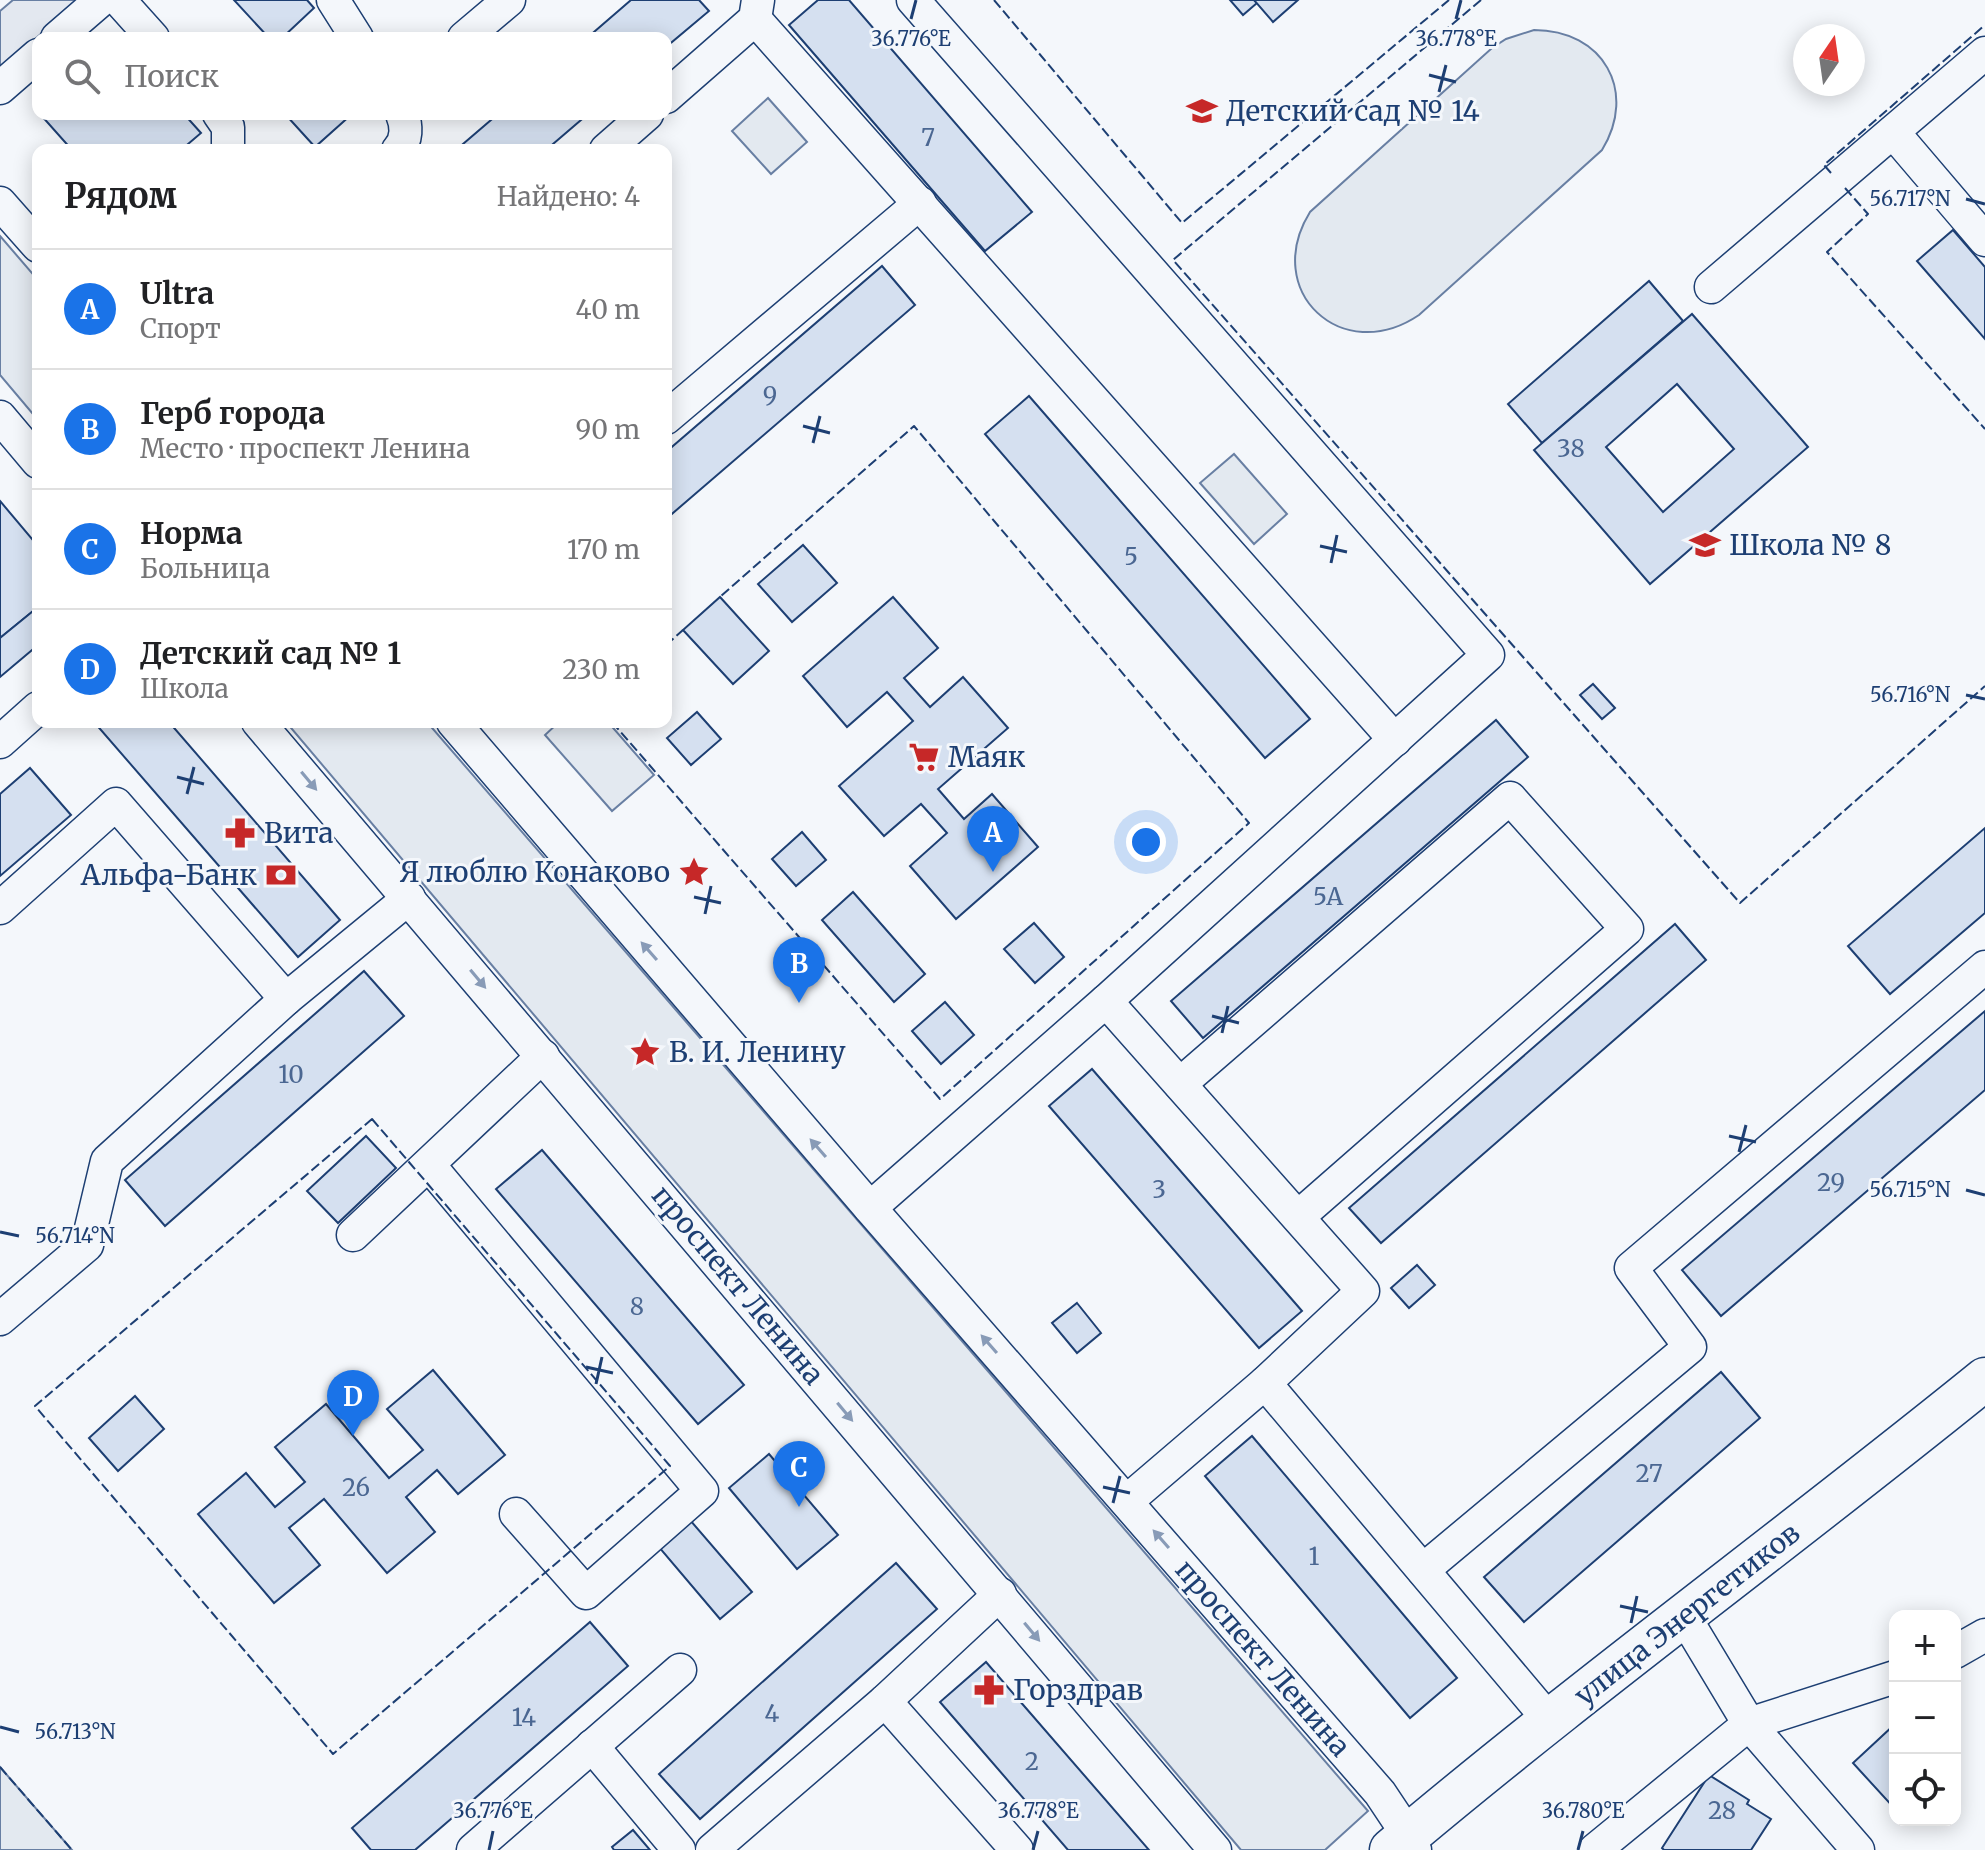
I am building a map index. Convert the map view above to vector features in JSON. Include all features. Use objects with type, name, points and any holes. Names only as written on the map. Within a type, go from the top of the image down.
[{"type":"main road","name":"улица Энергетиков","points":[[1405,1845],[1549,1720],[1845,1492],[1985,1379]]},
{"type":"street","points":[[119,0],[148,32]]},
{"type":"street","points":[[333,0],[353,32]]},
{"type":"street","points":[[471,32],[509,0]]},
{"type":"street","points":[[870,1208],[1106,1001],[1488,655],[913,0]]},
{"type":"street","points":[[672,91],[757,10],[920,203],[1395,740]]},
{"type":"street","points":[[1711,287],[1985,53]]},
{"type":"street","points":[[0,88],[32,60]]},
{"type":"street","points":[[223,120],[228,127],[228,144]]},
{"type":"street","points":[[402,144],[404,120]]},
{"type":"street","points":[[613,144],[640,120]]},
{"type":"street","points":[[1893,132],[1980,224]]},
{"type":"street","points":[[0,203],[32,239]]},
{"type":"street","points":[[672,413],[920,203]]},
{"type":"street","points":[[0,417],[32,455]]},
{"type":"street","points":[[0,742],[32,713]]},
{"type":"street","name":"проспект Ленина","points":[[263,728],[1215,1850]]},
{"type":"street","name":"проспект Ленина","points":[[469,728],[870,1208],[1380,1793],[1405,1845]]},
{"type":"street","points":[[1180,1084],[1510,798],[1627,929],[1298,1217]]},
{"type":"street","points":[[0,908],[116,804],[286,999]]},
{"type":"street","points":[[0,1319],[87,1245],[107,1161],[286,999],[409,898]]},
{"type":"street","points":[[1423,1570],[1690,1347],[1631,1268],[1985,967]]},
{"type":"street","points":[[1106,1001],[1363,1291],[1265,1383],[1127,1501]]},
{"type":"street","points":[[353,1235],[543,1056]]},
{"type":"street","points":[[429,1165],[702,1491],[586,1593],[516,1514]]},
{"type":"street","points":[[1265,1383],[1549,1720]]},
{"type":"street","points":[[712,1850],[885,1701],[1000,1594]]},
{"type":"street","points":[[1684,1616],[1749,1724],[1858,1850]]},
{"type":"street","points":[[1961,1649],[1985,1635]]},
{"type":"street","points":[[473,1850],[680,1670]]},
{"type":"street","points":[[1595,1850],[1749,1724],[1889,1679]]},
{"type":"street","points":[[885,1701],[1017,1850]]},
{"type":"street","points":[[592,1746],[679,1850]]},
{"type":"shaded area","points":[[13,0],[79,0],[43,32],[32,32],[32,42],[0,70],[0,11]]},
{"type":"shaded area","points":[[1534,30],[1579,40],[1595,52],[1607,68],[1614,86],[1616,106],[1612,128],[1602,150],[1419,315],[1390,329],[1363,332],[1338,326],[1317,313],[1303,293],[1296,269],[1297,241],[1310,212],[1492,48],[1506,39]]},
{"type":"shaded area","points":[[768,98],[807,142],[771,174],[732,131]]},
{"type":"shaded area","points":[[0,236],[32,273],[32,413],[0,375]]},
{"type":"shaded area","points":[[1234,454],[1287,514],[1254,544],[1200,483]]},
{"type":"shaded area","points":[[291,728],[432,728],[1368,1811],[1325,1850],[1241,1850]]},
{"type":"shaded area","points":[[553,728],[613,728],[654,775],[612,811],[545,735]]},
{"type":"shaded area","points":[[0,1767],[72,1850],[0,1850]]},
{"type":"building","points":[[234,0],[307,0],[314,8],[288,32],[263,32]]},
{"type":"building","points":[[631,0],[699,0],[709,11],[672,42],[672,32],[594,32]]},
{"type":"building","points":[[818,0],[849,0],[1032,212],[985,251],[789,25]]},
{"type":"building","points":[[1230,0],[1254,0],[1257,3],[1243,15]]},
{"type":"building","points":[[1254,0],[1298,0],[1273,22]]},
{"type":"building","points":[[45,120],[189,120],[201,133],[188,144],[67,144]]},
{"type":"building","points":[[290,120],[345,120],[318,144],[312,144]]},
{"type":"building","points":[[491,120],[581,120],[553,144],[463,144]]},
{"type":"building","points":[[1953,230],[1985,267],[1985,339],[1917,261]]},
{"type":"building","points":[[882,266],[915,305],[672,514],[672,447]]},
{"type":"building","points":[[1649,281],[1683,321],[1542,443],[1508,404]]},
{"type":"building","points":[[1692,314],[1808,447],[1650,584],[1534,450]],"holes":[[[1677,384],[1734,449],[1663,512],[1606,447]]]},
{"type":"building","points":[[1029,396],[1310,719],[1265,758],[985,434]]},
{"type":"building","points":[[0,501],[32,539],[32,612],[0,638]]},
{"type":"building","points":[[803,545],[837,583],[792,622],[758,584]]},
{"type":"building","points":[[720,597],[769,651],[733,684],[683,630]]},
{"type":"building","name":"Маяк","points":[[893,597],[938,648],[904,678],[930,707],[963,677],[1008,728],[938,789],[964,819],[992,794],[1038,847],[956,919],[910,866],[947,833],[921,804],[884,836],[839,786],[913,721],[887,692],[847,727],[803,676]]},
{"type":"building","points":[[32,612],[32,650],[0,677],[0,638]]},
{"type":"building","points":[[1593,684],[1615,708],[1602,719],[1580,695]]},
{"type":"building","points":[[697,712],[721,739],[691,765],[667,738]]},
{"type":"building","points":[[1496,720],[1528,757],[1203,1038],[1171,1001]]},
{"type":"building","points":[[99,728],[174,728],[340,920],[298,957]]},
{"type":"building","points":[[30,768],[71,815],[0,876],[0,794]]},
{"type":"building","points":[[1985,828],[1985,913],[1890,994],[1848,946]]},
{"type":"building","points":[[802,832],[826,860],[796,886],[772,859]]},
{"type":"building","points":[[853,892],[925,974],[894,1002],[822,920]]},
{"type":"building","points":[[1034,923],[1064,957],[1035,983],[1004,949]]},
{"type":"building","points":[[1675,924],[1706,960],[1381,1243],[1349,1208]]},
{"type":"building","points":[[364,971],[404,1016],[165,1226],[125,1180]]},
{"type":"building","points":[[945,1002],[974,1035],[941,1064],[912,1031]]},
{"type":"building","points":[[1985,1011],[1985,1090],[1721,1316],[1682,1270]]},
{"type":"building","points":[[1092,1069],[1302,1311],[1259,1348],[1049,1106]]},
{"type":"building","points":[[366,1136],[396,1168],[338,1223],[307,1191]]},
{"type":"building","points":[[542,1150],[744,1385],[698,1424],[496,1189]]},
{"type":"building","points":[[1417,1265],[1435,1285],[1409,1308],[1391,1288]]},
{"type":"building","points":[[1077,1303],[1101,1333],[1077,1353],[1052,1323]]},
{"type":"building","points":[[433,1370],[505,1455],[458,1494],[437,1470],[406,1497],[435,1532],[387,1573],[324,1499],[289,1528],[320,1565],[274,1603],[198,1514],[246,1473],[275,1507],[305,1482],[275,1447],[326,1404],[389,1478],[423,1450],[387,1409]]},
{"type":"building","points":[[1721,1372],[1760,1418],[1524,1622],[1484,1577]]},
{"type":"building","points":[[135,1396],[164,1429],[118,1471],[89,1438]]},
{"type":"building","points":[[1252,1436],[1457,1678],[1410,1718],[1205,1476]]},
{"type":"building","points":[[769,1454],[838,1535],[797,1569],[729,1488]]},
{"type":"building","points":[[690,1520],[752,1592],[720,1619],[658,1546]]},
{"type":"building","points":[[896,1563],[937,1609],[700,1819],[659,1774]]},
{"type":"building","points":[[590,1622],[628,1666],[415,1850],[371,1850],[352,1828]]},
{"type":"building","points":[[986,1662],[1149,1850],[1068,1850],[940,1702]]},
{"type":"building","points":[[1889,1730],[1889,1802],[1853,1763]]},
{"type":"building","points":[[1709,1775],[1749,1800],[1747,1804],[1771,1819],[1751,1850],[1664,1850],[1662,1848]]},
{"type":"building","points":[[633,1830],[650,1850],[614,1850],[612,1847]]},
{"type":"fence","points":[[994,0],[1182,223],[1449,0]]},
{"type":"fence","points":[[1481,0],[1173,260],[1740,903],[1985,686]]},
{"type":"fence","points":[[1831,173],[1824,165],[1985,25]]},
{"type":"fence","points":[[1845,188],[1868,214],[1827,252],[1985,429]]},
{"type":"fence","points":[[617,728],[940,1099],[1249,823],[914,426],[720,597]]},
{"type":"fence","points":[[672,640],[683,630]]},
{"type":"fence","points":[[372,1119],[670,1466],[333,1754],[35,1406],[372,1119]]},
{"type":"fence","points":[[0,1767],[72,1850]]},
{"type":"place","name":"Детский сад № 14","points":[[1202,111]]},
{"type":"place","name":"Школа № 8","points":[[1705,545]]},
{"type":"place","name":"Маяк","points":[[924,757]]},
{"type":"place","name":"Вита","points":[[240,833]]},
{"type":"place","name":"Я люблю Конаково","points":[[694,872]]},
{"type":"place","name":"Ultra","points":[[993,872]]},
{"type":"place","name":"Альфа-Банк","points":[[281,875]]},
{"type":"place","name":"Герб города","points":[[799,1003]]},
{"type":"place","name":"В. И. Ленину","points":[[645,1052]]},
{"type":"place","name":"Детский сад № 1","points":[[353,1436]]},
{"type":"place","name":"Норма","points":[[799,1507]]},
{"type":"place","name":"Горздрав","points":[[989,1690]]}]
